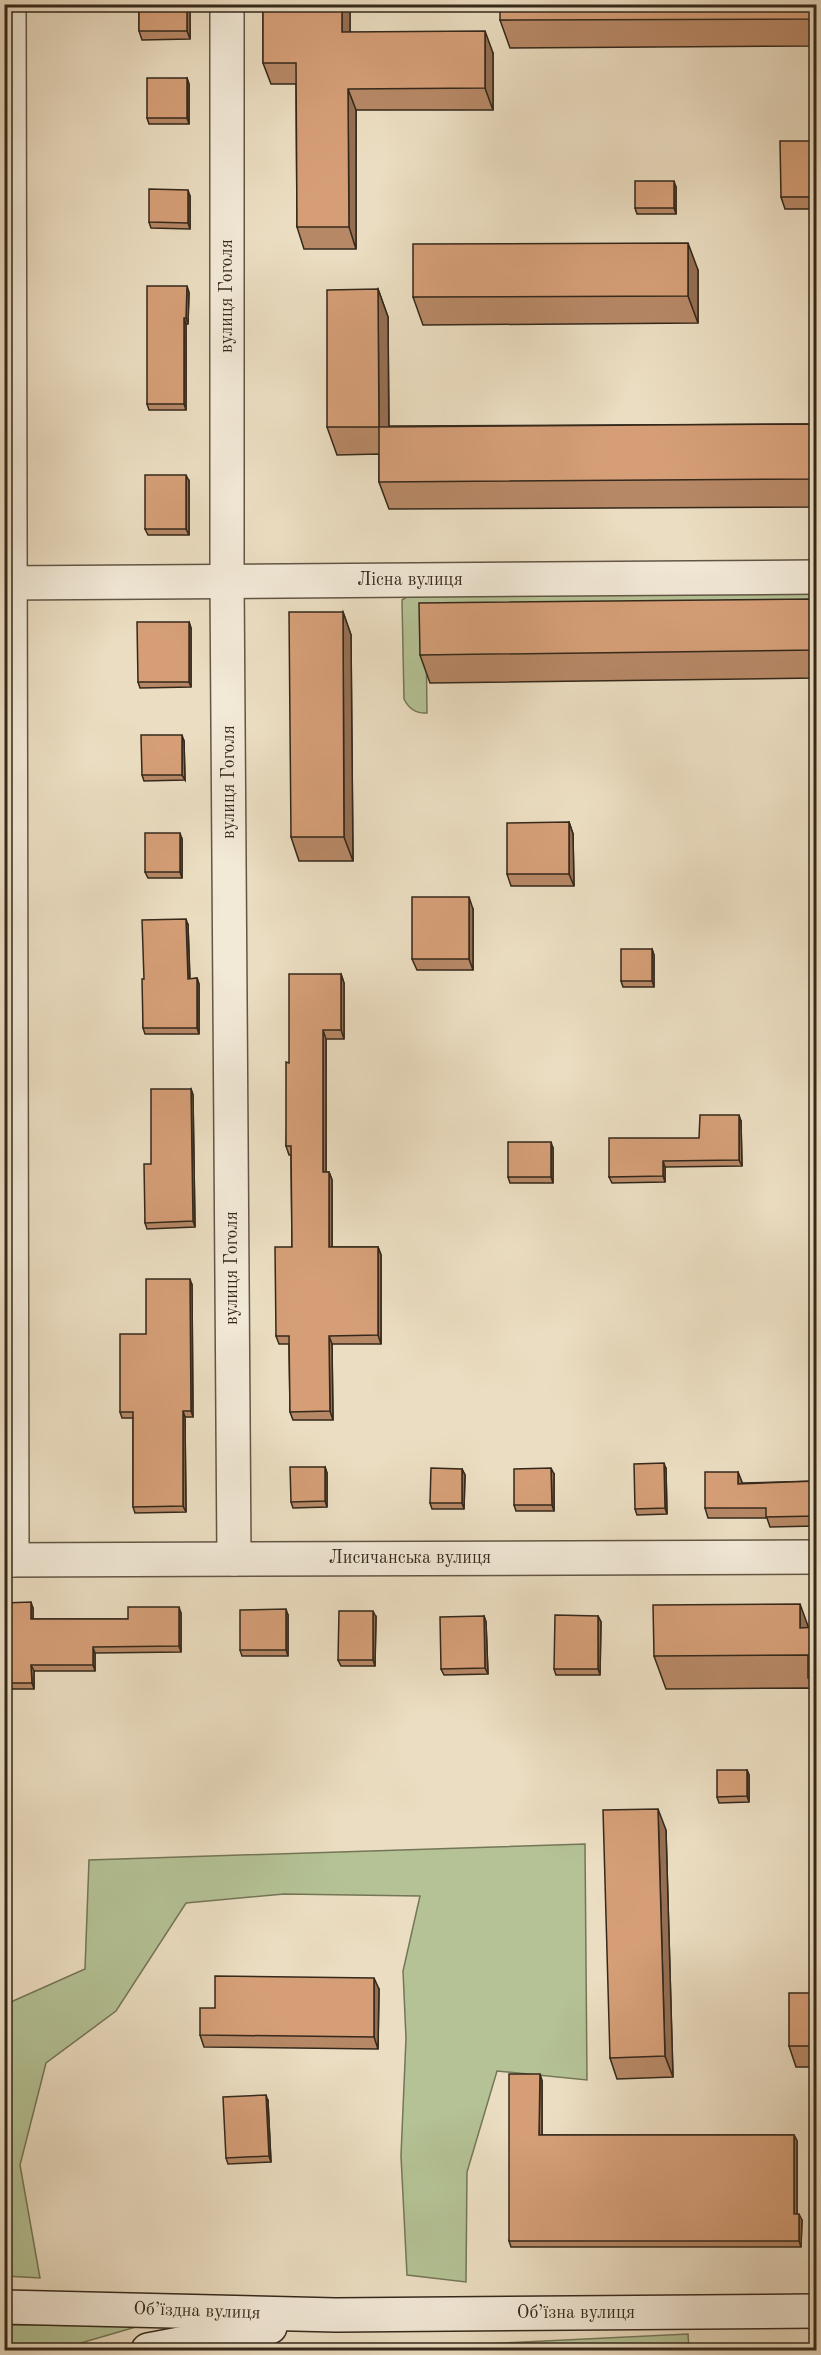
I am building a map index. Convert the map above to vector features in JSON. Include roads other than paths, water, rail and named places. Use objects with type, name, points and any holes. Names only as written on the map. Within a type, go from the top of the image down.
[{"type":"street","points":[[8,1560],[9,4]]},
{"type":"street","name":"вулиця Гоголя","points":[[227,4],[227,581],[234,1560]]},
{"type":"street","name":"Лісна вулиця","points":[[7,582],[816,577]]},
{"type":"street","name":"Лисичанська вулиця","points":[[8,1560],[816,1557]]},
{"type":"street","name":"Об’їздна вулиця","points":[[4,2307],[336,2315]]},
{"type":"street","name":"Об’їзна вулиця","points":[[336,2315],[816,2311]]},
{"type":"street","points":[[148,2350],[336,2315]]}]
